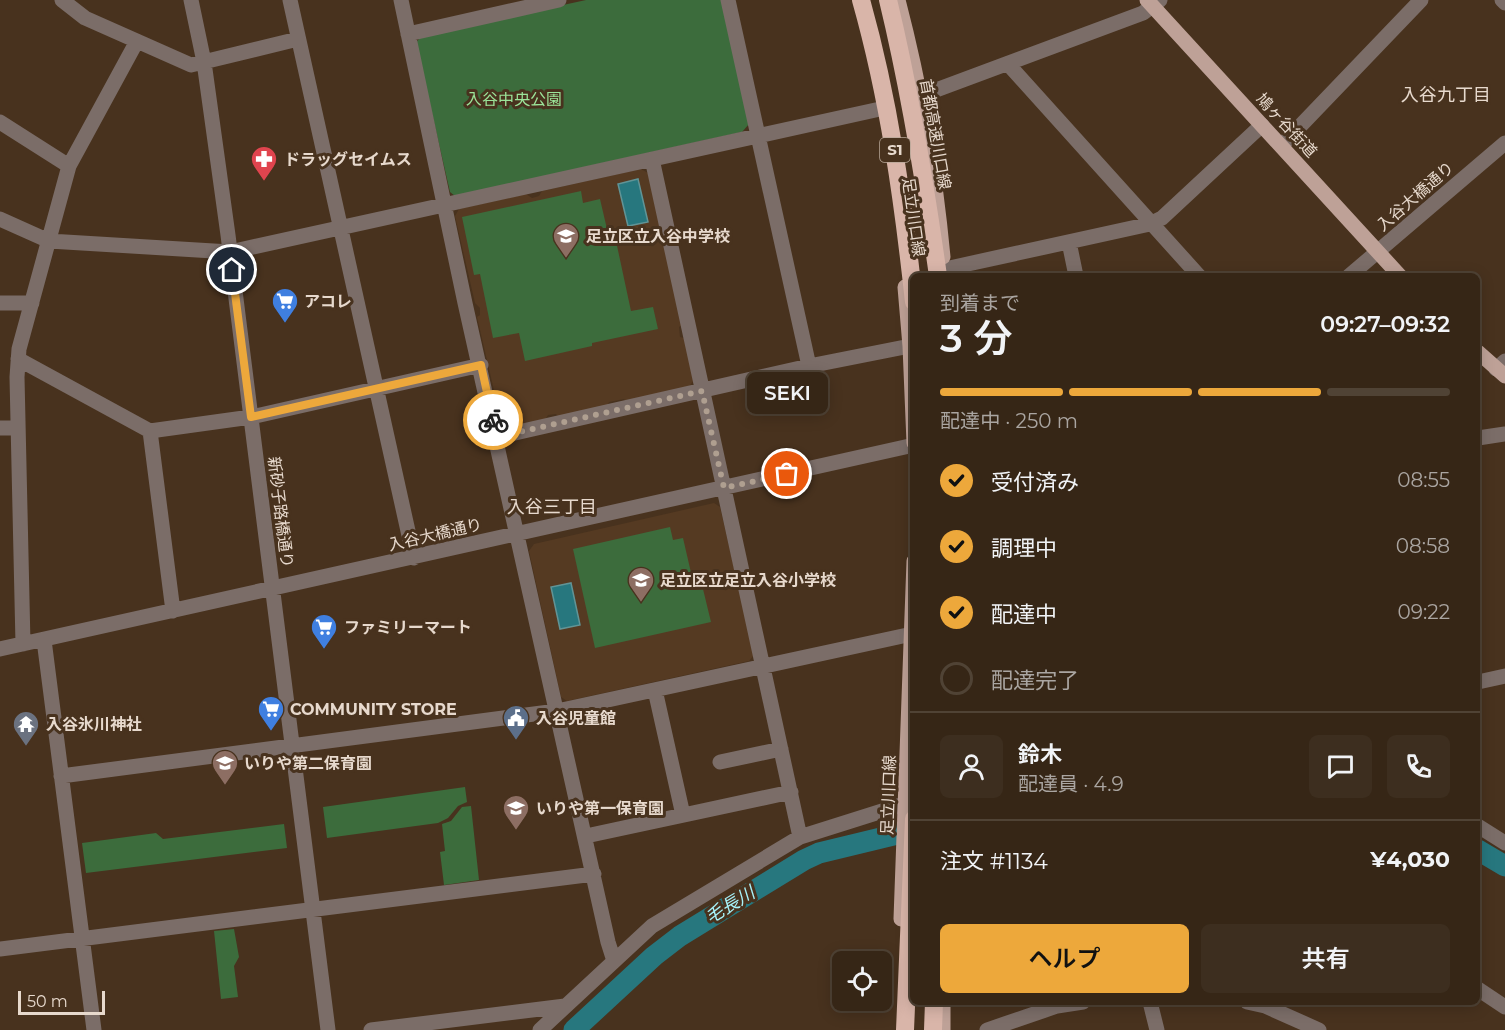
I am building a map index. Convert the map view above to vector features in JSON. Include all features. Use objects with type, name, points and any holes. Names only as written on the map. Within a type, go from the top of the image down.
[{"type":"highway","name":"S1","points":[[861,0],[883,86],[904,212],[911,273]]},
{"type":"highway","points":[[870,0],[883,86]]},
{"type":"highway","points":[[880,0],[900,94],[918,203],[939,273]]},
{"type":"highway","name":"首都高速川口線","points":[[888,0],[907,79],[939,273]]},
{"type":"highway","points":[[905,1030],[910,919]]},
{"type":"highway","points":[[913,1030],[914,1005]]},
{"type":"highway","points":[[933,1030],[934,1005]]},
{"type":"main road","name":"足立川口線","points":[[853,0],[880,109],[900,244],[910,346]]},
{"type":"main road","name":"足立川口線","points":[[898,0],[920,96],[939,208],[939,273]]},
{"type":"main road","name":"鳩ヶ谷街道","points":[[1153,2],[1397,273]]},
{"type":"main road","points":[[1480,353],[1502,369]]},
{"type":"main road","name":"足立川口線","points":[[897,1030],[910,824]]},
{"type":"main road","points":[[943,1005],[943,1030]]},
{"type":"street","points":[[62,0],[85,18],[191,65],[298,39]]},
{"type":"street","name":"新砂子路橋通り","points":[[191,0],[204,62],[230,252],[328,1030]]},
{"type":"street","points":[[290,0],[414,558]]},
{"type":"street","points":[[401,0],[465,303],[481,365],[614,961]]},
{"type":"street","points":[[408,34],[559,0]]},
{"type":"street","points":[[728,0],[809,366]]},
{"type":"street","points":[[1281,145],[1421,0]]},
{"type":"street","points":[[920,96],[1143,13],[1153,2]]},
{"type":"street","points":[[23,644],[17,428],[18,359],[69,166],[137,41]]},
{"type":"street","points":[[1008,64],[1196,273]]},
{"type":"street","points":[[0,219],[49,241],[230,252],[880,109]]},
{"type":"street","points":[[0,122],[69,166]]},
{"type":"street","points":[[943,273],[1150,224],[1162,218],[1262,124]]},
{"type":"street","name":"入谷大橋通り","points":[[1353,273],[1505,143]]},
{"type":"street","points":[[652,159],[800,837]]},
{"type":"street","points":[[1069,242],[1075,273]]},
{"type":"street","points":[[0,303],[32,303]]},
{"type":"street","points":[[497,437],[809,366],[910,346]]},
{"type":"street","points":[[18,359],[150,431],[251,417],[481,365]]},
{"type":"street","points":[[0,428],[17,428]]},
{"type":"street","points":[[150,431],[173,611]]},
{"type":"street","points":[[1480,438],[1505,434]]},
{"type":"street","name":"入谷大橋通り","points":[[0,649],[910,445]]},
{"type":"street","points":[[61,776],[557,711],[910,634]]},
{"type":"street","points":[[44,640],[94,1030]]},
{"type":"street","points":[[1480,682],[1505,676]]},
{"type":"street","points":[[655,690],[683,815]]},
{"type":"street","points":[[720,762],[782,749]]},
{"type":"street","points":[[586,836],[791,792]]},
{"type":"street","points":[[540,1030],[652,926],[800,837],[910,808]]},
{"type":"street","points":[[1480,827],[1505,843]]},
{"type":"street","points":[[0,949],[594,874]]},
{"type":"street","points":[[1480,990],[1505,1007]]},
{"type":"street","points":[[987,1030],[1064,1005]]},
{"type":"street","points":[[1151,1005],[1157,1030]]},
{"type":"street","points":[[1260,1005],[1318,1030]]},
{"type":"street","points":[[370,1030],[565,1006]]},
{"type":"shaded area","name":"足立区立入谷中学校","points":[[641,169],[648,173],[682,325],[679,327],[680,337],[684,338],[694,380],[688,388],[627,402],[624,399],[609,402],[607,406],[559,417],[556,414],[548,415],[545,420],[510,428],[502,425],[477,317],[480,315],[480,308],[475,303],[455,216],[459,209],[526,194],[532,198],[539,196],[542,191]]},
{"type":"shaded area","name":"足立区立足立入谷小学校","points":[[714,503],[720,507],[754,655],[749,661],[567,701],[561,697],[529,551],[534,544]]},
{"type":"green space","name":"入谷中央公園","points":[[586,0],[723,0],[749,124],[742,132],[455,196],[450,192],[416,43],[421,36]]},
{"type":"green space","points":[[581,191],[583,203],[600,199],[610,242],[616,241],[631,311],[653,307],[658,329],[592,343],[592,346],[525,361],[519,333],[493,338],[480,274],[474,275],[462,217]]},
{"type":"green space","points":[[670,527],[673,540],[683,538],[695,590],[703,589],[711,622],[595,648],[573,549]]},
{"type":"green space","points":[[465,787],[467,802],[458,806],[448,818],[438,823],[327,838],[323,807]]},
{"type":"green space","points":[[471,806],[479,880],[444,885],[440,852],[445,851],[442,824],[451,821],[462,807]]},
{"type":"green space","points":[[284,824],[287,848],[86,873],[82,843],[156,833],[163,839]]},
{"type":"green space","points":[[234,929],[239,957],[234,966],[238,997],[221,999],[214,931]]},
{"type":"water","points":[[638,179],[648,222],[628,226],[618,184]]},
{"type":"water","points":[[571,583],[580,625],[560,629],[551,587]]},
{"type":"waterway","name":"毛長川","points":[[574,1030],[654,956],[680,936],[804,860],[819,853],[910,831]]},
{"type":"waterway","name":"毛長川","points":[[1480,851],[1505,866]]},
{"type":"way so far","points":[[493,420],[497,437],[702,391],[724,488],[787,474]]},
{"type":"place","name":"ドラッグセイムス","points":[[264,182]]},
{"type":"place","name":"足立区立入谷中学校","points":[[566,259]]},
{"type":"place","name":"アコレ","points":[[285,324]]},
{"type":"place","name":"SEKI","points":[[787,474]]},
{"type":"place","name":"足立区立足立入谷小学校","points":[[641,603]]},
{"type":"place","name":"ファミリーマート","points":[[324,650]]},
{"type":"place","name":"COMMUNITY STORE","points":[[271,732]]},
{"type":"place","name":"入谷児童館","points":[[516,741]]},
{"type":"place","name":"入谷氷川神社","points":[[26,747]]},
{"type":"place","name":"いりや第二保育園","points":[[225,786]]},
{"type":"place","name":"いりや第一保育園","points":[[516,831]]},
{"type":"district","name":"入谷九丁目","points":[[1446,95]]},
{"type":"district","name":"入谷三丁目","points":[[552,507]]},
{"type":"route","points":[[232,270],[251,417],[481,365],[493,420]]}]
